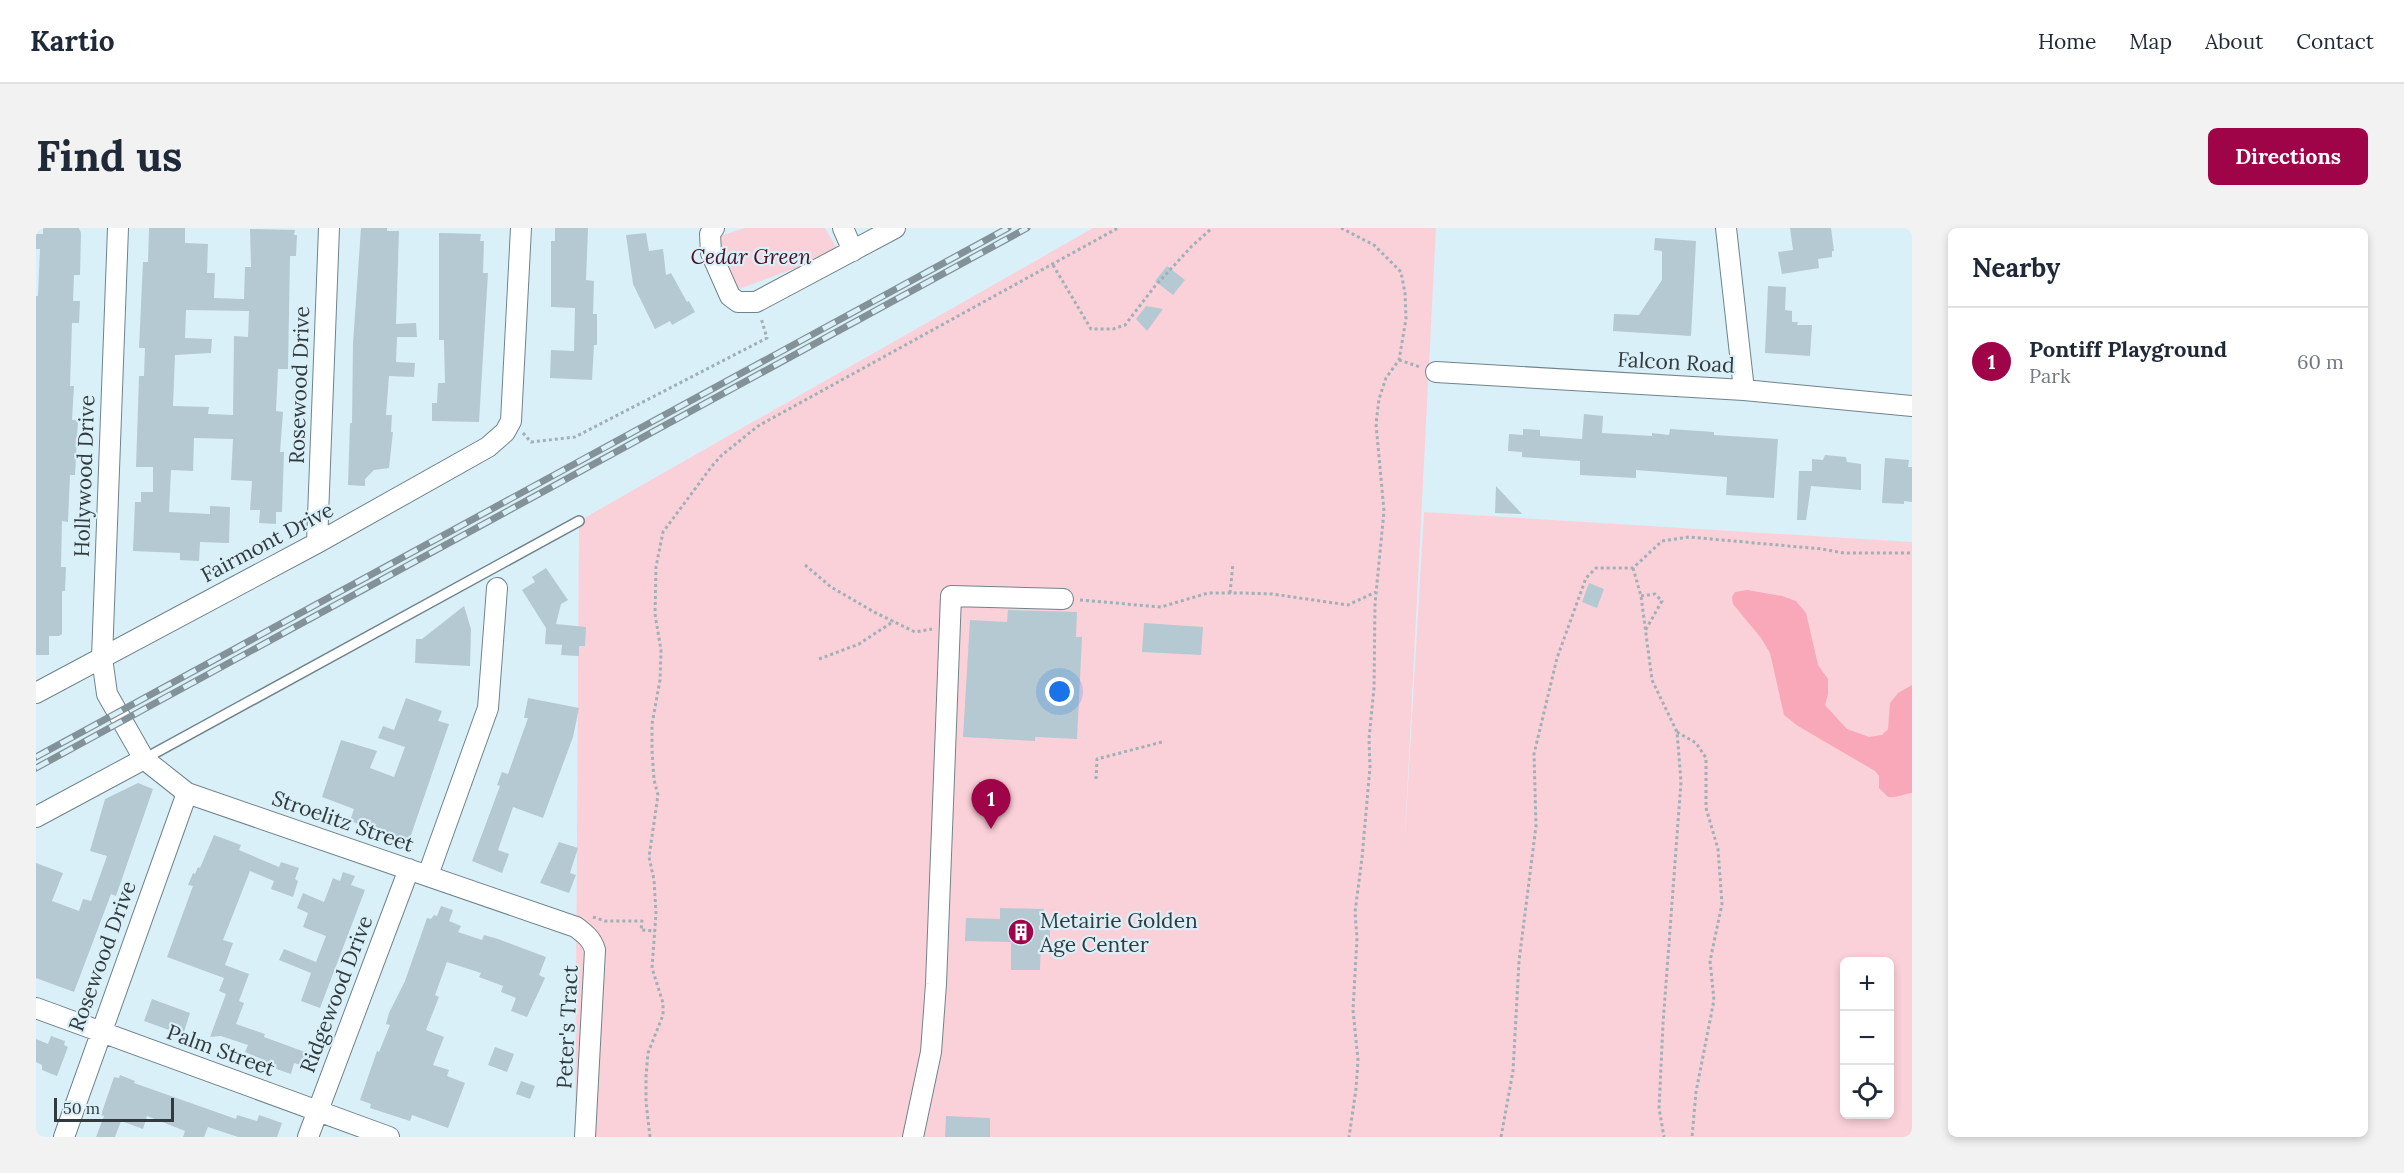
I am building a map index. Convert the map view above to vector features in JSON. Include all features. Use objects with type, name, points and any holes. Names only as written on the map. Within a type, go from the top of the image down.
[{"type":"street","name":"Hollywood Drive","points":[[118,228],[102,658],[107,694],[123,720]]},
{"type":"street","name":"Rosewood Drive","points":[[317,543],[330,228]]},
{"type":"street","points":[[511,421],[521,228]]},
{"type":"street","points":[[714,228],[710,234],[711,253],[729,296],[738,302],[756,302],[895,228]]},
{"type":"street","points":[[843,228],[853,251]]},
{"type":"street","points":[[1726,228],[1744,390]]},
{"type":"street","name":"Falcon Road","points":[[1436,372],[1744,390],[1912,406]]},
{"type":"street","name":"Fairmont Drive","points":[[36,693],[317,543],[488,447],[505,432],[511,421]]},
{"type":"street","points":[[428,875],[488,708],[497,588]]},
{"type":"street","points":[[913,1137],[931,1052],[936,984],[951,596],[1063,599]]},
{"type":"street","name":"Stroelitz Street","points":[[123,720],[144,759],[187,793],[576,927]]},
{"type":"street","points":[[36,817],[144,759]]},
{"type":"street","name":"Rosewood Drive","points":[[64,1137],[187,793]]},
{"type":"street","name":"Ridgewood Drive","points":[[308,1137],[409,869]]},
{"type":"street","name":"Peter's Tract","points":[[576,927],[593,942],[595,950],[585,1137]]},
{"type":"street","name":"Palm Street","points":[[36,1008],[389,1137]]},
{"type":"lane","points":[[144,759],[579,521]]},
{"type":"path","points":[[650,1137],[646,1102],[648,1053],[663,1015],[663,1003],[652,968],[655,931],[654,880],[649,857],[658,795],[652,765],[651,737],[656,693],[660,680],[661,650],[655,614],[656,567],[663,532],[717,460],[758,426],[1118,228]]},
{"type":"path","points":[[1053,265],[1091,329],[1113,329],[1125,325],[1155,286],[1212,228]]},
{"type":"path","points":[[1341,228],[1374,244],[1401,272],[1406,319],[1399,360],[1386,378],[1379,399],[1376,424],[1384,511],[1377,592],[1374,688],[1369,739],[1370,767],[1355,912],[1357,938],[1353,1010],[1358,1060],[1349,1137]]},
{"type":"path","points":[[511,421],[531,442],[575,437],[767,338],[756,302]]},
{"type":"path","points":[[1399,360],[1436,372]]},
{"type":"path","points":[[1501,1137],[1513,1071],[1519,961],[1536,826],[1534,754],[1557,658],[1586,578],[1596,568],[1633,568],[1662,541],[1689,537],[1844,553],[1912,553]]},
{"type":"path","points":[[1230,593],[1233,563]]},
{"type":"path","points":[[806,565],[831,587],[915,632],[949,626]]},
{"type":"path","points":[[1633,568],[1641,596],[1652,680],[1677,732],[1681,782],[1663,1024],[1659,1108],[1664,1137]]},
{"type":"path","points":[[1063,599],[1161,607],[1208,593],[1230,593],[1272,594],[1348,605],[1377,592]]},
{"type":"path","points":[[1641,596],[1655,594],[1662,601],[1645,631]]},
{"type":"path","points":[[819,659],[859,644],[894,621]]},
{"type":"path","points":[[1677,732],[1696,743],[1706,758],[1707,808],[1718,849],[1722,904],[1710,961],[1714,1000],[1696,1092],[1692,1137]]},
{"type":"path","points":[[1096,778],[1096,759],[1162,742]]},
{"type":"path","points":[[576,927],[582,914],[605,921],[642,921],[642,930],[655,931]]},
{"type":"green space","name":"Cedar Green","points":[[745,228],[825,228],[839,252],[739,289],[722,258],[720,236]]},
{"type":"green space","points":[[1093,228],[1436,228],[1404,853],[1424,512],[1912,542],[1912,1137],[575,1137],[579,521]]},
{"type":"shaded area","points":[[1747,590],[1782,596],[1796,601],[1806,613],[1818,665],[1828,679],[1825,705],[1847,729],[1869,737],[1882,735],[1888,729],[1890,703],[1898,693],[1912,685],[1912,793],[1888,797],[1879,788],[1879,776],[1875,771],[1798,726],[1784,715],[1770,653],[1761,638],[1733,604],[1732,597],[1735,592]]},
{"type":"building","points":[[43,228],[79,228],[81,233],[80,275],[74,275],[73,301],[80,301],[79,323],[72,323],[70,386],[74,386],[72,420],[78,420],[75,475],[70,475],[68,522],[62,521],[61,567],[66,567],[65,591],[62,591],[62,634],[49,636],[49,655],[36,655],[36,296],[38,296],[40,249],[36,249],[36,234],[43,234]]},
{"type":"building","points":[[149,228],[185,228],[185,243],[208,244],[207,273],[215,273],[214,298],[244,299],[245,267],[251,267],[250,229],[295,230],[294,235],[297,235],[296,256],[290,256],[288,369],[278,369],[276,411],[283,412],[280,452],[284,452],[282,512],[276,512],[276,524],[259,523],[260,510],[250,510],[252,481],[231,480],[233,439],[194,438],[193,471],[171,470],[169,512],[210,514],[210,506],[230,507],[229,543],[200,542],[199,561],[180,560],[180,553],[133,551],[135,502],[141,502],[141,492],[153,492],[153,467],[136,467],[139,376],[144,376],[145,348],[139,348],[143,262],[148,262]],"holes":[[[186,310],[249,311],[248,337],[234,336],[233,415],[208,414],[209,407],[173,406],[175,355],[211,353],[212,339],[185,338]]]},
{"type":"building","points":[[361,228],[387,228],[387,231],[399,231],[396,324],[416,323],[417,337],[397,337],[396,362],[415,363],[414,377],[389,376],[386,415],[392,415],[391,432],[393,432],[389,468],[374,470],[365,479],[365,486],[348,485],[350,423],[352,423],[353,343]]},
{"type":"building","points":[[555,228],[588,228],[586,280],[594,281],[593,314],[597,314],[597,345],[594,345],[592,380],[550,378],[551,350],[574,351],[575,308],[551,307],[551,241],[555,241]]},
{"type":"building","points":[[1790,228],[1831,228],[1834,251],[1832,251],[1832,257],[1818,259],[1819,268],[1782,274],[1778,252],[1793,250]]},
{"type":"building","points":[[439,233],[481,234],[480,241],[484,241],[483,273],[488,273],[479,422],[432,421],[432,403],[437,403],[438,383],[445,383],[444,340],[439,340]]},
{"type":"building","points":[[646,233],[649,251],[663,249],[666,275],[671,273],[695,312],[672,325],[670,321],[655,329],[633,284],[626,235]]},
{"type":"building","points":[[1655,238],[1696,241],[1691,336],[1613,331],[1614,314],[1639,315],[1662,280],[1662,251],[1654,250]]},
{"type":"building","points":[[1167,266],[1185,280],[1173,295],[1155,281]]},
{"type":"building","points":[[1768,286],[1786,287],[1785,310],[1792,311],[1792,322],[1798,322],[1797,325],[1812,325],[1810,356],[1765,353]]},
{"type":"building","points":[[1146,306],[1163,309],[1147,331],[1136,319]]},
{"type":"building","points":[[1584,414],[1603,416],[1602,433],[1669,435],[1670,429],[1714,432],[1714,435],[1778,439],[1774,498],[1726,495],[1727,477],[1636,470],[1636,478],[1580,475],[1580,461],[1522,457],[1522,452],[1508,451],[1509,434],[1523,435],[1523,429],[1540,430],[1540,436],[1582,439]]},
{"type":"building","points":[[1825,455],[1846,457],[1847,462],[1861,464],[1861,490],[1811,486],[1806,520],[1797,520],[1799,471],[1812,471],[1812,459],[1823,460]]},
{"type":"building","points":[[1885,458],[1909,460],[1908,467],[1912,467],[1912,502],[1882,503]]},
{"type":"building","points":[[1496,486],[1522,514],[1495,513]]},
{"type":"building","points":[[546,568],[568,600],[561,604],[556,624],[586,627],[585,646],[579,646],[579,656],[561,655],[562,645],[545,644],[546,628],[522,590],[535,582],[532,577]]},
{"type":"building","points":[[1589,583],[1604,589],[1597,608],[1582,602]]},
{"type":"building","points":[[464,606],[471,629],[470,666],[415,663],[416,639],[422,639]]},
{"type":"building","points":[[1008,610],[1077,612],[1076,637],[1082,637],[1077,739],[1035,737],[1035,741],[963,737],[970,620],[1007,622]]},
{"type":"building","points":[[1144,623],[1203,627],[1201,655],[1142,652]]},
{"type":"building","points":[[406,698],[442,711],[438,721],[449,724],[409,841],[350,821],[354,809],[322,797],[341,740],[377,751],[370,768],[394,777],[405,747],[378,738],[383,726],[394,730]]},
{"type":"building","points":[[528,698],[579,708],[573,737],[543,818],[513,807],[498,850],[509,854],[502,873],[472,861],[500,786],[497,785],[502,772],[508,774],[528,718],[524,718]]},
{"type":"building","points":[[138,783],[153,789],[116,896],[111,894],[74,992],[36,978],[36,863],[63,873],[52,901],[79,911],[83,899],[91,901],[107,856],[90,851],[105,799]]},
{"type":"building","points":[[214,835],[241,845],[239,850],[279,867],[281,862],[299,868],[293,897],[271,889],[274,881],[250,871],[223,940],[233,943],[225,965],[249,974],[239,1001],[244,1003],[236,1024],[305,1052],[301,1065],[294,1063],[291,1074],[262,1064],[262,1059],[245,1052],[248,1045],[221,1036],[210,1037],[226,994],[219,991],[224,978],[167,957],[193,886],[188,885],[193,873],[195,874],[198,867],[200,868]]},
{"type":"building","points":[[559,842],[578,848],[570,873],[576,875],[569,893],[540,883]]},
{"type":"building","points":[[343,872],[355,876],[351,885],[365,890],[320,1008],[301,1001],[311,973],[279,960],[284,949],[316,962],[326,936],[303,927],[308,913],[297,908],[303,893],[324,902],[333,878],[340,881]]},
{"type":"building","points":[[441,906],[453,910],[449,921],[461,926],[458,932],[482,940],[484,935],[546,957],[539,975],[545,978],[527,1017],[511,1011],[516,998],[501,992],[503,986],[479,977],[481,973],[447,962],[435,995],[439,997],[426,1030],[444,1037],[433,1065],[449,1070],[447,1076],[465,1083],[448,1128],[412,1115],[410,1121],[370,1108],[371,1104],[360,1100],[377,1051],[379,1052],[390,1025],[386,1024],[389,1013],[405,981],[427,918],[437,916]]},
{"type":"building","name":"Metairie Golden Age Center","points":[[1000,908],[1044,909],[1043,923],[1050,924],[1050,941],[1041,940],[1040,970],[1011,970],[1011,942],[965,941],[966,918],[1000,919]]},
{"type":"building","points":[[152,999],[190,1013],[183,1035],[144,1021]]},
{"type":"building","points":[[51,1036],[65,1041],[64,1045],[68,1047],[57,1076],[42,1070],[42,1065],[36,1062],[36,1039],[48,1044]]},
{"type":"building","points":[[495,1047],[514,1054],[507,1072],[488,1065]]},
{"type":"building","points":[[120,1075],[135,1081],[134,1083],[236,1119],[237,1115],[257,1121],[259,1115],[282,1123],[277,1137],[238,1137],[208,1127],[204,1137],[183,1137],[185,1131],[147,1116],[143,1129],[121,1121],[115,1137],[96,1137],[114,1077],[119,1078]]},
{"type":"building","points":[[521,1081],[535,1086],[530,1099],[516,1094]]},
{"type":"building","points":[[946,1116],[990,1118],[990,1137],[945,1137]]},
{"type":"railway","points":[[36,757],[1008,228]]},
{"type":"railway","points":[[36,768],[1027,228]]},
{"type":"place","name":"Pontiff Playground","points":[[991,829]]},
{"type":"place","name":"Metairie Golden Age Center","points":[[1021,932]]}]
